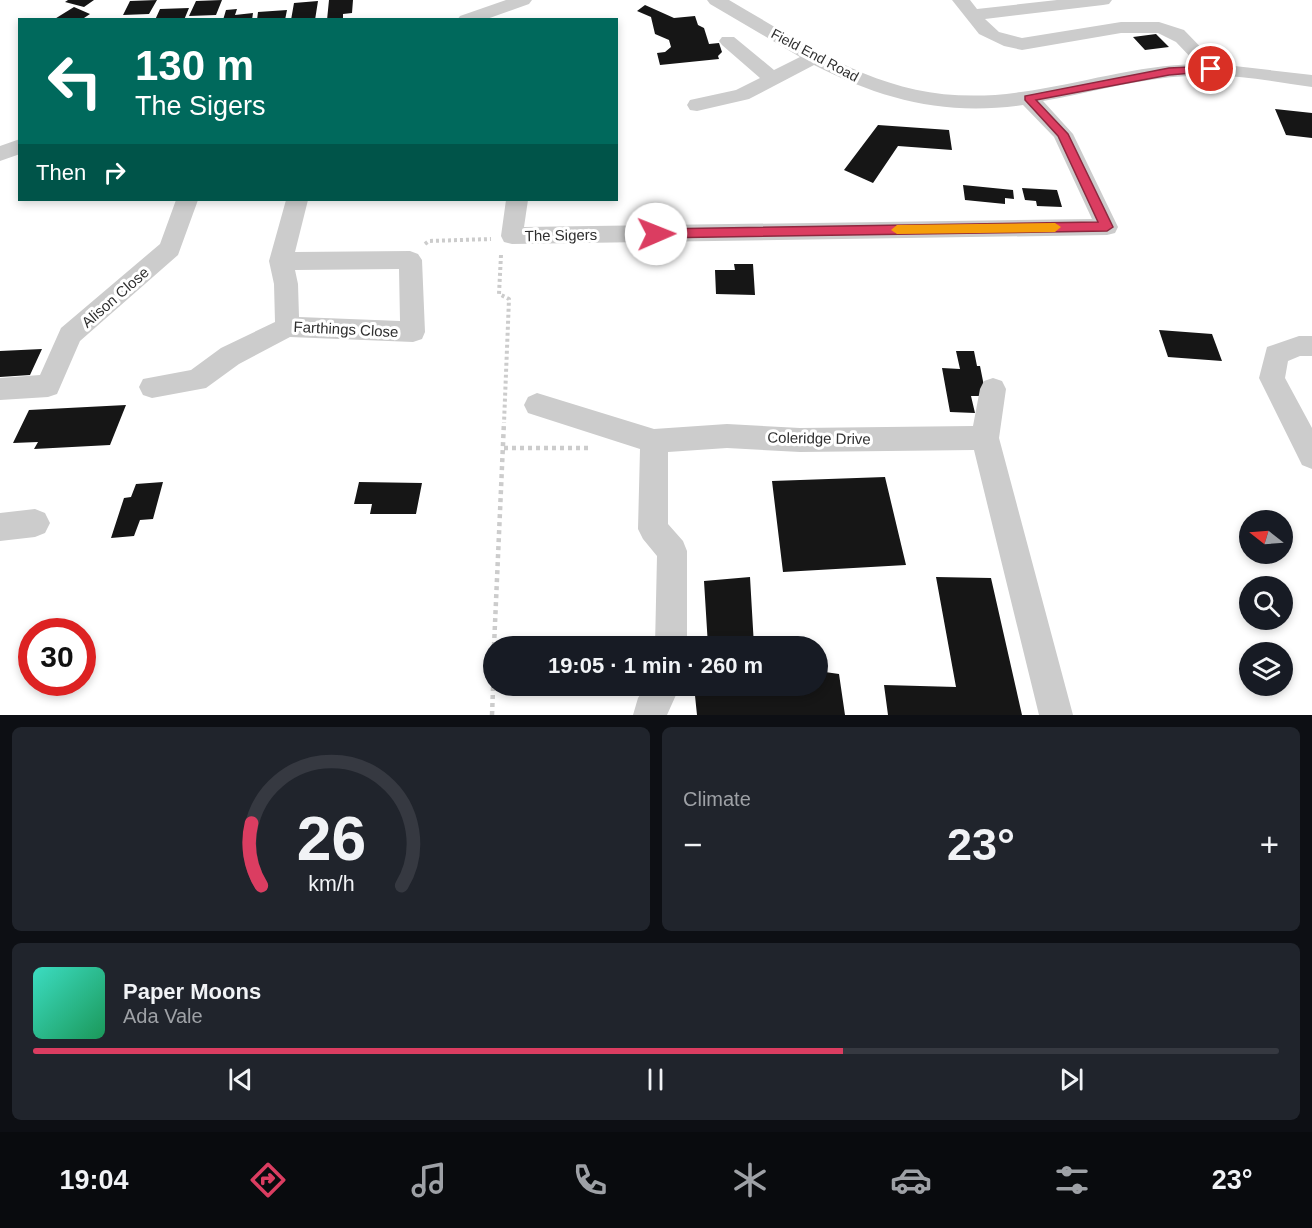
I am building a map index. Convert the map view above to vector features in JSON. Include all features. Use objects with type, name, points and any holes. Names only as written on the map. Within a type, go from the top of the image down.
[{"type":"street","points":[[472,18],[523,0]]},
{"type":"street","name":"Field End Road","points":[[716,0],[814,57],[873,85],[927,100],[959,103],[1028,98],[1169,71],[1211,69],[1312,81]]},
{"type":"street","points":[[961,0],[988,34],[1015,44],[1153,26],[1178,34],[1211,69]]},
{"type":"street","points":[[972,15],[1103,0]]},
{"type":"street","points":[[728,40],[772,78]]},
{"type":"street","points":[[698,105],[742,95],[814,57]]},
{"type":"street","name":"The Sigers","points":[[518,201],[507,237],[1107,227],[1063,134],[1028,98]]},
{"type":"street","points":[[0,154],[18,147]]},
{"type":"street","name":"Alison Close","points":[[0,389],[48,386],[70,335],[170,249],[187,201]]},
{"type":"street","name":"Farthings Close","points":[[297,201],[281,261],[286,284],[287,327],[413,332],[410,260]]},
{"type":"street","points":[[281,261],[410,260]]},
{"type":"street","points":[[152,387],[197,380],[230,356],[287,327]]},
{"type":"street","points":[[1312,346],[1299,346],[1276,355],[1272,378],[1312,456]]},
{"type":"street","points":[[993,389],[985,438],[1056,715]]},
{"type":"street","name":"Coleridge Drive","points":[[537,405],[654,441],[727,436],[800,440],[985,438]]},
{"type":"street","points":[[654,441],[653,530],[672,551],[671,636]]},
{"type":"street","points":[[0,527],[35,523]]},
{"type":"street","points":[[650,715],[650,710],[658,696]]},
{"type":"path","points":[[410,260],[429,241],[507,237],[499,294],[509,300],[495,636]]},
{"type":"path","points":[[504,448],[596,448]]},
{"type":"path","points":[[492,715],[493,696]]},
{"type":"building","points":[[94,0],[84,7],[65,2]]},
{"type":"building","points":[[157,0],[149,14],[123,15],[130,1]]},
{"type":"building","points":[[222,0],[216,15],[189,16],[196,1]]},
{"type":"building","points":[[329,0],[353,0],[352,13],[343,14],[343,18],[327,18]]},
{"type":"building","points":[[318,1],[315,18],[291,18],[294,3]]},
{"type":"building","points":[[645,5],[674,18],[695,16],[698,25],[704,28],[709,44],[719,43],[722,52],[718,56],[719,59],[660,65],[657,53],[665,52],[671,47],[669,40],[655,34],[651,17],[637,11]]},
{"type":"building","points":[[74,7],[90,14],[84,18],[56,18]]},
{"type":"building","points":[[189,8],[185,18],[156,18],[160,9]]},
{"type":"building","points":[[237,9],[235,15],[253,13],[252,18],[224,18],[226,10]]},
{"type":"building","points":[[287,10],[285,18],[257,18],[258,12]]},
{"type":"building","points":[[1156,34],[1169,47],[1145,50],[1133,37]]},
{"type":"building","points":[[1275,109],[1312,113],[1312,138],[1286,135]]},
{"type":"building","points":[[878,125],[949,130],[952,150],[898,146],[873,183],[844,170]]},
{"type":"building","points":[[963,185],[1013,190],[1014,199],[1005,198],[1005,204],[965,200]]},
{"type":"building","points":[[1022,188],[1057,190],[1062,207],[1037,206],[1036,201],[1025,200]]},
{"type":"building","points":[[734,264],[753,264],[755,295],[716,294],[715,270],[735,270]]},
{"type":"building","points":[[1159,330],[1212,334],[1222,361],[1168,357]]},
{"type":"building","points":[[42,349],[30,375],[0,377],[0,351]]},
{"type":"building","points":[[956,351],[974,351],[977,366],[980,366],[986,396],[971,396],[975,413],[950,412],[942,368],[960,369]]},
{"type":"building","points":[[126,405],[110,445],[34,449],[38,442],[13,443],[29,410]]},
{"type":"building","points":[[885,477],[906,565],[783,572],[772,481]]},
{"type":"building","points":[[163,482],[153,519],[140,520],[134,536],[111,538],[124,498],[131,497],[136,484]]},
{"type":"building","points":[[359,482],[422,483],[416,514],[370,514],[372,504],[354,504]]},
{"type":"building","points":[[750,577],[753,636],[707,636],[704,581]]},
{"type":"building","points":[[936,577],[991,578],[1022,715],[888,715],[884,685],[956,687]]},
{"type":"building","points":[[828,672],[839,674],[845,715],[697,715],[695,696],[828,696]]},
{"type":"slow traffic","points":[[897,230],[1055,227]]},
{"type":"route","points":[[656,234],[1107,227],[1063,134],[1028,98],[1169,71],[1211,69]]}]
